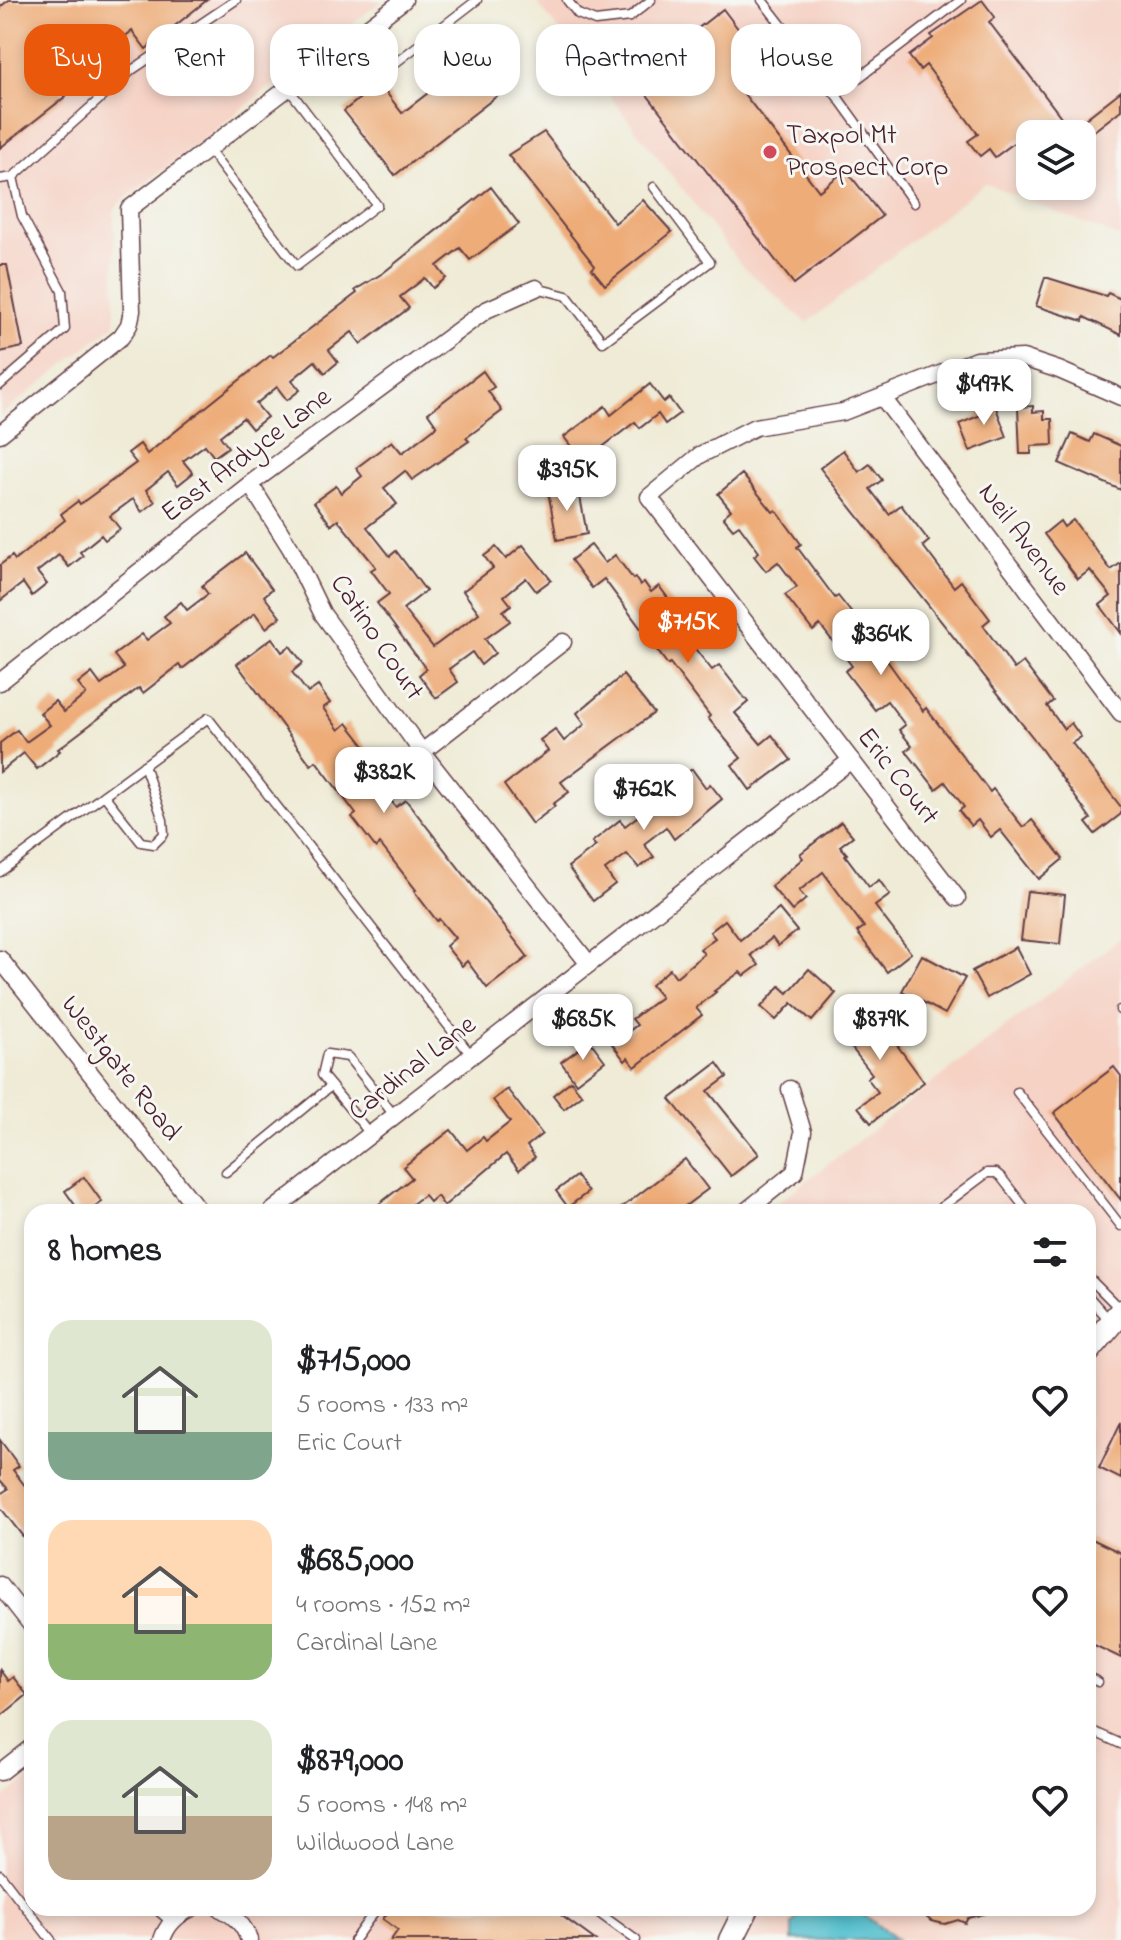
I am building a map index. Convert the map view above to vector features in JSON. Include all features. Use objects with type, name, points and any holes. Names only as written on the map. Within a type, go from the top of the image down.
[{"type":"street","points":[[372,24],[404,0]]},
{"type":"street","points":[[0,434],[121,337],[129,325],[132,311],[129,209],[277,96]]},
{"type":"street","name":"East Ardyce Lane","points":[[0,682],[250,484],[486,310],[536,288]]},
{"type":"street","points":[[883,398],[976,360],[1023,358],[1121,397]]},
{"type":"street","name":"Eric Court","points":[[883,398],[843,412],[755,427],[700,455],[649,497],[957,898]]},
{"type":"street","name":"Neil Avenue","points":[[883,398],[1121,713]]},
{"type":"street","name":"Catino Court","points":[[250,484],[291,549],[322,613],[422,752],[589,964]]},
{"type":"street","points":[[422,752],[563,642]]},
{"type":"street","name":"Cardinal Lane","points":[[281,1204],[851,760]]},
{"type":"street","name":"Westgate Road","points":[[0,959],[194,1204]]},
{"type":"street","points":[[755,1204],[795,1172],[803,1132],[790,1089]]},
{"type":"street","points":[[1096,1341],[1118,1315]]},
{"type":"street","points":[[0,1585],[24,1616]]},
{"type":"street","points":[[0,1772],[24,1753]]},
{"type":"street","points":[[162,1940],[171,1922],[180,1916]]},
{"type":"street","points":[[235,1916],[249,1940]]},
{"type":"street","points":[[731,1940],[743,1916]]},
{"type":"lane","points":[[0,179],[13,177],[132,70],[236,0]]},
{"type":"lane","points":[[398,61],[477,0]]},
{"type":"lane","points":[[567,0],[578,14],[595,21],[630,17],[651,0]]},
{"type":"lane","points":[[762,0],[781,24]]},
{"type":"lane","points":[[861,76],[961,0]]},
{"type":"lane","points":[[208,148],[297,266],[377,205],[294,96]]},
{"type":"lane","points":[[837,96],[914,203]]},
{"type":"lane","points":[[0,385],[65,329],[62,291],[22,216],[13,177]]},
{"type":"lane","points":[[536,288],[567,296],[603,342],[710,262],[654,187]]},
{"type":"lane","points":[[0,872],[208,718],[472,1056]]},
{"type":"lane","points":[[104,795],[141,842],[154,844],[164,834],[163,820],[144,765]]},
{"type":"lane","points":[[371,1135],[322,1075],[327,1054],[348,1057],[394,1116]]},
{"type":"lane","points":[[226,1172],[331,1086]]},
{"type":"lane","points":[[1017,1092],[1121,1226]]},
{"type":"lane","points":[[945,1204],[987,1173],[996,1173],[1021,1204]]},
{"type":"lane","points":[[1096,1287],[1118,1315]]},
{"type":"lane","points":[[1096,1301],[1118,1315]]},
{"type":"lane","points":[[1096,1733],[1121,1744]]},
{"type":"lane","points":[[0,1874],[24,1905]]},
{"type":"lane","points":[[32,1916],[51,1940]]},
{"type":"lane","points":[[164,1916],[171,1922]]},
{"type":"lane","points":[[354,1940],[371,1916]]},
{"type":"lane","points":[[603,1916],[636,1940]]},
{"type":"shaded area","points":[[0,0],[383,0],[352,24],[270,24],[270,87],[117,205],[114,212],[115,324],[0,416]]},
{"type":"shaded area","points":[[535,0],[1121,0],[1121,238],[1027,200],[1096,200],[1096,120],[1016,120],[1016,196],[985,183],[807,323],[742,266],[610,96],[715,96],[715,24],[554,24]]},
{"type":"shaded area","points":[[1121,938],[1121,1940],[0,1940],[0,1801],[24,1782],[24,1916],[1096,1916],[1096,1204],[776,1204]]},
{"type":"water","points":[[798,1916],[866,1916],[897,1940],[792,1940],[792,1924]]},
{"type":"building","points":[[9,0],[207,0],[177,24],[146,24],[146,49],[132,31],[130,33],[130,24],[24,24],[24,96],[66,96],[0,148],[0,7]]},
{"type":"building","points":[[982,0],[995,17],[989,22],[1063,120],[1016,120],[1016,141],[995,157],[989,149],[980,156],[968,141],[978,134],[926,65],[920,70],[909,56],[933,38],[931,35]]},
{"type":"building","points":[[723,9],[734,24],[731,24],[731,96],[746,96],[819,191],[846,170],[882,216],[794,284],[648,96],[715,96],[715,24],[704,24]]},
{"type":"building","points":[[1121,91],[1121,110],[1096,129],[1096,120],[1084,120]]},
{"type":"building","points":[[363,96],[389,96],[402,113],[424,96],[497,96],[395,175],[344,111]]},
{"type":"building","points":[[544,132],[615,223],[643,200],[672,232],[605,285],[592,269],[595,266],[508,155]]},
{"type":"building","points":[[491,187],[519,224],[470,260],[460,248],[437,266],[446,278],[433,288],[425,278],[400,297],[409,308],[361,344],[352,332],[329,350],[338,362],[325,373],[315,361],[292,380],[300,390],[287,400],[277,387],[256,404],[267,417],[252,429],[243,418],[220,436],[228,447],[214,457],[205,445],[183,461],[193,473],[178,485],[168,472],[146,490],[155,502],[142,512],[133,499],[110,516],[120,529],[105,540],[101,535],[80,552],[83,556],[69,567],[59,555],[37,572],[47,584],[32,596],[23,583],[0,601],[0,565],[12,556],[15,560],[65,520],[61,514],[78,501],[80,504],[136,463],[128,453],[140,444],[147,454]]},
{"type":"building","points":[[0,265],[7,265],[23,347],[0,352]]},
{"type":"building","points":[[1045,277],[1121,299],[1121,335],[1084,317],[1083,321],[1036,306]]},
{"type":"building","points":[[483,371],[494,387],[488,391],[502,411],[466,438],[469,441],[412,480],[405,471],[384,488],[397,504],[367,527],[390,556],[396,551],[426,591],[403,609],[433,647],[479,613],[463,591],[493,568],[484,556],[496,547],[506,559],[523,545],[551,580],[536,591],[526,578],[504,596],[511,605],[503,611],[510,621],[485,639],[495,653],[481,665],[472,652],[449,669],[458,682],[436,698],[419,675],[426,669],[377,603],[389,594],[371,570],[376,567],[338,520],[331,525],[314,502],[336,486],[341,493],[362,476],[356,468],[392,441],[402,453],[437,426],[428,413]]},
{"type":"building","points":[[650,384],[664,402],[669,398],[680,413],[665,424],[658,414],[640,428],[635,422],[583,462],[564,437],[605,406],[611,415]]},
{"type":"building","points":[[993,400],[1007,437],[970,451],[959,424],[981,415],[978,406]]},
{"type":"building","points":[[1033,406],[1033,412],[1044,411],[1044,419],[1052,419],[1053,445],[1031,446],[1031,454],[1020,454],[1018,407]]},
{"type":"building","points":[[1072,434],[1090,442],[1094,434],[1121,446],[1121,490],[1059,463]]},
{"type":"building","points":[[843,450],[859,472],[870,464],[882,480],[870,489],[889,514],[901,505],[929,541],[923,546],[954,587],[961,581],[990,619],[983,625],[1014,669],[1023,662],[1053,701],[1047,706],[1064,729],[1071,723],[1081,737],[1072,743],[1121,807],[1121,814],[1095,834],[1086,823],[1091,819],[1034,739],[820,468]]},
{"type":"building","points":[[742,474],[773,512],[776,510],[801,544],[797,547],[835,598],[838,596],[866,631],[923,711],[926,708],[990,792],[993,789],[1023,827],[1032,820],[1063,859],[1039,879],[1000,830],[991,837],[978,820],[971,826],[959,811],[964,807],[945,782],[936,789],[906,751],[912,746],[899,730],[905,725],[887,701],[875,710],[845,671],[852,666],[820,625],[813,631],[785,595],[797,587],[778,562],[766,571],[754,556],[759,552],[739,525],[733,529],[723,517],[731,510],[718,494]]},
{"type":"building","points":[[578,486],[587,534],[557,540],[548,491]]},
{"type":"building","points":[[1073,520],[1111,570],[1121,563],[1121,633],[1100,605],[1111,596],[1090,570],[1078,579],[1044,534],[1060,521],[1064,527]]},
{"type":"building","points":[[591,545],[605,563],[615,555],[633,579],[640,585],[644,582],[651,592],[659,586],[687,624],[680,630],[712,670],[719,665],[748,702],[735,713],[761,744],[772,735],[791,760],[750,790],[732,765],[741,758],[708,718],[710,716],[670,663],[668,665],[604,579],[592,588],[571,560]]},
{"type":"building","points":[[245,553],[272,589],[264,596],[280,617],[266,628],[255,613],[182,669],[179,665],[143,693],[139,688],[58,749],[60,751],[37,769],[24,753],[0,772],[0,743],[17,730],[26,742],[50,725],[40,713],[55,701],[64,712],[86,694],[78,684],[92,673],[101,685],[124,668],[114,655],[142,634],[147,640],[170,623],[164,616],[181,602],[187,610],[208,594],[202,586]]},
{"type":"building","points":[[272,638],[282,652],[290,646],[303,663],[292,672],[308,693],[318,686],[330,703],[323,708],[339,730],[347,723],[390,778],[379,786],[396,807],[406,800],[528,957],[487,988],[467,961],[462,966],[446,946],[455,938],[439,919],[437,921],[380,844],[376,848],[352,817],[356,814],[316,761],[311,765],[237,664]]},
{"type":"building","points":[[623,675],[654,713],[561,782],[569,792],[532,824],[504,785],[548,751],[540,740],[555,729],[564,741],[585,724],[577,713]]},
{"type":"building","points":[[692,769],[706,788],[710,784],[722,799],[674,839],[666,827],[644,844],[654,857],[639,868],[627,854],[605,870],[615,884],[593,901],[568,867],[596,846],[592,842],[620,820],[625,826],[670,792],[667,789]]},
{"type":"building","points":[[841,822],[853,836],[840,846],[869,887],[879,880],[890,895],[875,906],[911,953],[887,972],[857,932],[864,927],[823,872],[799,891],[806,899],[792,911],[771,886],[803,858],[800,854]]},
{"type":"building","points":[[1027,891],[1065,895],[1060,944],[1021,940]]},
{"type":"building","points":[[779,909],[797,931],[778,946],[772,938],[751,955],[759,965],[744,976],[740,972],[714,991],[696,1008],[702,1015],[635,1067],[628,1058],[625,1061],[612,1044],[637,1025],[632,1019],[661,997],[651,985],[670,969],[676,977],[704,954],[700,949],[715,938],[710,932],[725,920],[740,940]]},
{"type":"building","points":[[1016,947],[1030,974],[987,998],[972,971]]},
{"type":"building","points":[[922,955],[965,978],[945,1014],[902,991]]},
{"type":"building","points":[[809,969],[836,993],[812,1021],[792,1003],[776,1020],[761,1007],[780,986],[788,993]]},
{"type":"building","points":[[867,1004],[924,1082],[871,1123],[858,1107],[878,1092],[867,1078],[872,1074],[836,1028]]},
{"type":"building","points":[[590,1041],[605,1061],[576,1083],[561,1062]]},
{"type":"building","points":[[717,1063],[727,1077],[708,1091],[759,1154],[731,1176],[670,1099]]},
{"type":"building","points":[[1114,1067],[1121,1076],[1121,1200],[1054,1113]]},
{"type":"building","points":[[571,1081],[582,1095],[564,1109],[553,1095]]},
{"type":"building","points":[[507,1089],[542,1134],[527,1146],[535,1157],[519,1170],[506,1154],[446,1204],[443,1204],[437,1196],[430,1202],[424,1195],[412,1204],[379,1204],[412,1178],[403,1167],[451,1130],[467,1150],[483,1137],[486,1141],[510,1122],[493,1100]]},
{"type":"building","points":[[685,1159],[708,1189],[688,1204],[626,1204]]},
{"type":"building","points":[[576,1176],[588,1192],[572,1204],[566,1204],[556,1191]]},
{"type":"building","points":[[84,1177],[102,1202],[74,1204],[65,1191]]},
{"type":"building","points":[[1121,1422],[1121,1479],[1099,1468]]},
{"type":"building","points":[[0,1440],[19,1466],[13,1470],[24,1484],[24,1538],[0,1507],[0,1494],[8,1489],[0,1480]]},
{"type":"building","points":[[1096,1541],[1121,1553],[1121,1658],[1096,1646]]},
{"type":"building","points":[[0,1670],[8,1681],[13,1677],[24,1691],[24,1697],[0,1717]]},
{"type":"building","points":[[385,1916],[562,1916],[595,1940],[391,1940],[398,1930],[383,1919]]},
{"type":"building","points":[[925,1916],[976,1916],[968,1918],[965,1923],[958,1920],[945,1924],[931,1921]]},
{"type":"place","name":"Taxpol Mt Prospect Corp","points":[[770,152]]}]
